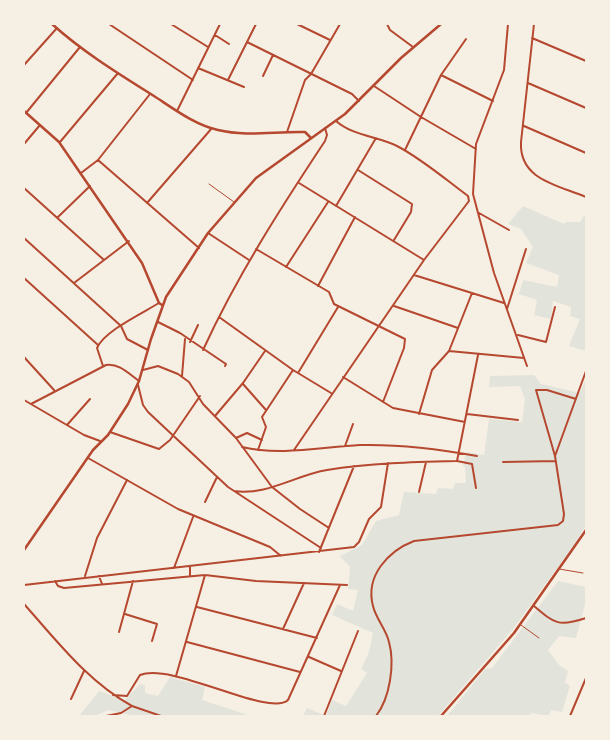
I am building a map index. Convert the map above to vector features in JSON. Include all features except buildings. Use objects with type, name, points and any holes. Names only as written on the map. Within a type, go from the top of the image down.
[{"type":"street","points":[[52,24],[80,47],[150,94],[177,111],[212,128],[243,133],[305,132],[311,138]]},
{"type":"street","points":[[109,24],[193,80]]},
{"type":"street","points":[[171,24],[208,47]]},
{"type":"street","points":[[177,111],[220,24]]},
{"type":"street","points":[[228,80],[256,24]]},
{"type":"street","points":[[297,24],[330,40]]},
{"type":"street","points":[[286,132],[305,80],[311,74],[340,24]]},
{"type":"street","points":[[388,24],[388,29],[413,47]]},
{"type":"street","points":[[24,550],[100,441],[110,432],[138,385],[161,304],[208,234],[256,178],[336,121],[359,101],[413,47],[441,24]]},
{"type":"street","points":[[508,24],[504,69],[481,129],[476,149],[473,194],[504,303],[527,366]]},
{"type":"street","points":[[534,24],[521,154],[528,169],[536,175],[586,197]]},
{"type":"street","points":[[24,65],[57,28]]},
{"type":"street","points":[[215,36],[230,44]]},
{"type":"street","points":[[405,150],[441,75],[466,38]]},
{"type":"street","points":[[532,38],[586,61]]},
{"type":"street","points":[[247,42],[352,94],[359,101]]},
{"type":"street","points":[[80,47],[25,112],[59,142],[81,173],[142,262],[161,304]]},
{"type":"street","points":[[263,76],[273,55]]},
{"type":"street","points":[[198,68],[244,87]]},
{"type":"street","points":[[59,142],[118,73]]},
{"type":"street","points":[[441,75],[492,101]]},
{"type":"street","points":[[528,83],[586,108]]},
{"type":"street","points":[[374,86],[420,118],[476,149]]},
{"type":"street","points":[[81,173],[98,160],[150,94]]},
{"type":"street","points":[[336,121],[349,130],[376,138],[405,150],[468,196],[469,201]]},
{"type":"street","points":[[24,144],[40,125]]},
{"type":"street","points":[[523,126],[586,153]]},
{"type":"street","points":[[147,203],[212,128]]},
{"type":"street","points":[[203,350],[218,317],[273,218],[299,183],[325,141],[327,135],[325,128]]},
{"type":"street","points":[[336,206],[376,138]]},
{"type":"street","points":[[98,160],[199,248]]},
{"type":"street","points":[[358,170],[412,204],[411,212],[394,240]]},
{"type":"street","points":[[299,183],[424,260]]},
{"type":"street","points":[[209,184],[234,202]]},
{"type":"street","points":[[57,218],[90,186]]},
{"type":"street","points":[[24,188],[104,260]]},
{"type":"street","points":[[468,196],[473,194]]},
{"type":"street","points":[[294,450],[424,260],[469,201],[474,200]]},
{"type":"street","points":[[286,267],[329,201]]},
{"type":"street","points":[[478,213],[510,230]]},
{"type":"street","points":[[318,286],[356,217]]},
{"type":"street","points":[[208,234],[249,260]]},
{"type":"street","points":[[24,238],[121,326],[127,339],[148,350]]},
{"type":"street","points":[[74,283],[129,241]]},
{"type":"street","points":[[256,249],[329,292],[332,302],[338,306],[378,328],[401,337],[405,341],[383,402]]},
{"type":"street","points":[[507,310],[526,249]]},
{"type":"street","points":[[414,275],[504,303]]},
{"type":"street","points":[[24,278],[98,345],[98,352],[103,366]]},
{"type":"street","points":[[419,414],[432,370],[449,351],[472,293]]},
{"type":"street","points":[[98,345],[121,326],[161,304]]},
{"type":"street","points":[[298,373],[338,306]]},
{"type":"street","points":[[393,306],[458,328]]},
{"type":"street","points":[[517,335],[544,342],[548,339],[555,307]]},
{"type":"street","points":[[218,317],[293,370],[332,393]]},
{"type":"street","points":[[156,322],[226,364],[225,366]]},
{"type":"street","points":[[190,342],[198,325]]},
{"type":"street","points":[[182,376],[185,338]]},
{"type":"street","points":[[215,416],[243,383],[265,351]]},
{"type":"street","points":[[449,351],[525,358]]},
{"type":"street","points":[[457,461],[478,355]]},
{"type":"street","points":[[24,357],[54,390]]},
{"type":"street","points":[[31,404],[54,390],[103,366],[114,365],[140,381]]},
{"type":"street","points":[[143,370],[158,366],[182,376],[200,396],[203,404],[236,438],[272,487],[329,528]]},
{"type":"street","points":[[258,451],[266,427],[261,418],[293,370]]},
{"type":"street","points":[[555,456],[586,371]]},
{"type":"street","points":[[343,377],[397,409],[465,422]]},
{"type":"street","points":[[243,383],[266,410]]},
{"type":"street","points":[[138,385],[143,405],[148,412],[217,477],[234,491],[320,548]]},
{"type":"street","points":[[376,716],[387,691],[391,657],[390,643],[373,607],[374,577],[388,556],[402,546],[414,541],[558,525],[563,521],[564,514],[555,456],[536,390],[546,390],[576,399]]},
{"type":"street","points":[[110,432],[156,449],[168,443],[200,396]]},
{"type":"street","points":[[67,425],[90,399]]},
{"type":"street","points":[[24,400],[67,425],[100,441]]},
{"type":"street","points":[[467,414],[518,420]]},
{"type":"street","points":[[345,446],[352,424]]},
{"type":"street","points":[[236,438],[247,432],[262,440]]},
{"type":"street","points":[[242,447],[258,451],[345,446],[399,446],[458,452],[477,456]]},
{"type":"street","points":[[88,458],[193,517],[270,547],[282,556]]},
{"type":"street","points":[[234,491],[272,487],[316,472],[354,466],[457,461],[472,464],[476,488]]},
{"type":"street","points":[[503,462],[555,461]]},
{"type":"street","points":[[419,492],[426,462]]},
{"type":"street","points":[[24,585],[352,547],[359,542],[367,521],[382,505],[388,463]]},
{"type":"street","points":[[319,552],[354,466]]},
{"type":"street","points":[[205,502],[217,477]]},
{"type":"street","points":[[84,577],[93,546],[127,480]]},
{"type":"street","points":[[174,568],[193,517]]},
{"type":"street","points":[[441,716],[520,625],[586,530]]},
{"type":"street","points":[[190,567],[190,576]]},
{"type":"street","points":[[558,569],[583,573]]},
{"type":"street","points":[[55,580],[58,586],[64,588],[205,575],[256,581],[347,585]]},
{"type":"street","points":[[176,676],[198,607],[205,575]]},
{"type":"street","points":[[99,576],[102,584]]},
{"type":"street","points":[[119,632],[133,581]]},
{"type":"street","points":[[283,629],[304,583]]},
{"type":"street","points":[[113,695],[123,697],[129,694],[137,678],[143,674],[176,676],[273,705],[282,704],[288,699],[340,585]]},
{"type":"street","points":[[24,604],[84,671],[113,695],[132,706],[161,716]]},
{"type":"street","points":[[534,606],[557,623],[572,623],[586,618]]},
{"type":"street","points":[[198,607],[317,638]]},
{"type":"street","points":[[124,614],[157,624],[152,641]]},
{"type":"street","points":[[520,625],[539,638]]},
{"type":"street","points":[[324,716],[358,631]]},
{"type":"street","points":[[187,642],[300,672]]},
{"type":"street","points":[[308,657],[342,671]]},
{"type":"street","points":[[71,699],[84,671]]},
{"type":"street","points":[[570,716],[586,678]]},
{"type":"street","points":[[106,716],[121,713],[132,706]]},
{"type":"shaded area","points":[[523,206],[564,224],[566,222],[580,222],[584,215],[586,216],[586,351],[569,346],[580,319],[570,316],[571,307],[553,301],[551,319],[534,315],[537,300],[519,294],[523,280],[557,287],[559,275],[526,263],[533,247],[521,229],[508,224]]},
{"type":"shaded area","points":[[534,375],[541,384],[580,393],[586,378],[586,525],[576,542],[513,629],[438,716],[326,716],[332,700],[346,706],[367,673],[361,669],[369,652],[373,633],[332,615],[337,604],[353,611],[358,590],[348,589],[350,567],[340,556],[362,545],[376,521],[399,515],[404,492],[436,494],[438,488],[453,489],[455,483],[466,483],[465,467],[463,466],[466,452],[484,455],[489,419],[522,422],[525,399],[520,386],[489,387],[490,376]]},
{"type":"shaded area","points":[[558,581],[586,587],[586,601],[576,638],[559,636],[548,650],[559,665],[568,671],[565,682],[570,686],[562,712],[551,710],[549,716],[531,713],[530,716],[447,716],[485,669],[492,668]]},
{"type":"shaded area","points":[[170,677],[205,687],[202,700],[251,716],[134,716],[109,710],[94,716],[79,716],[99,691],[125,700],[140,684],[145,685],[145,693],[158,696]]},
{"type":"shaded area","points":[[307,708],[326,716],[303,716]]}]
